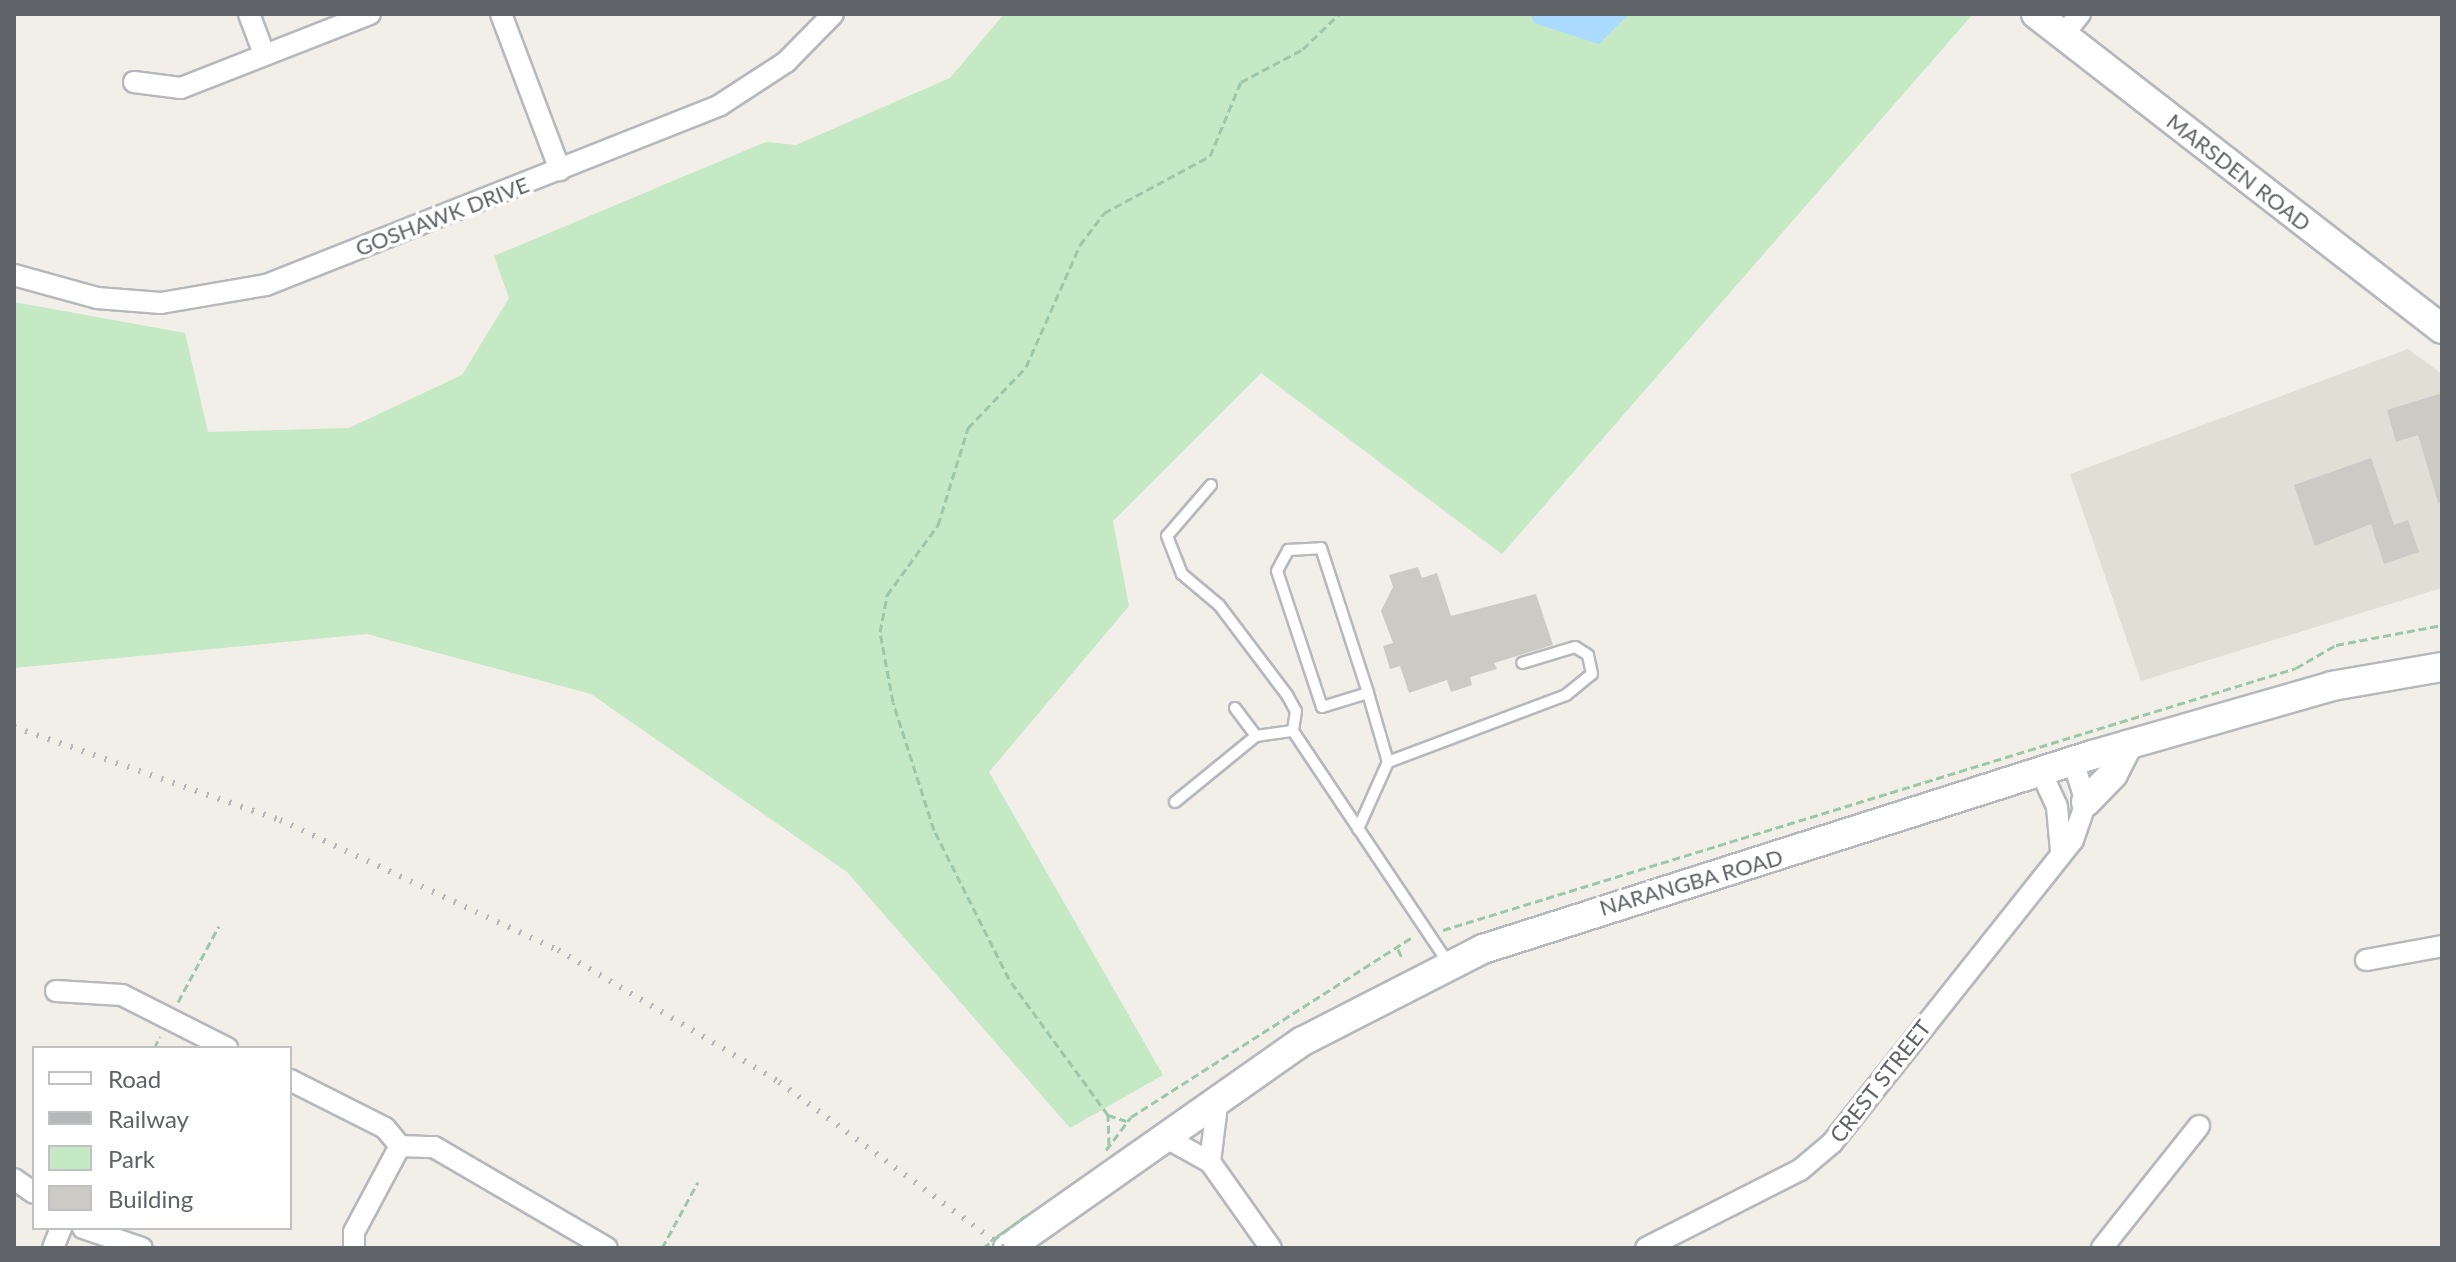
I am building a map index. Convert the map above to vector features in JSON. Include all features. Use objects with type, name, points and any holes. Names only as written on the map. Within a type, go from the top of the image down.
[{"type":"main road","name":"MARSDEN ROAD","points":[[2036,14],[2072,25],[2442,329]]},
{"type":"main road","name":"NARANGBA ROAD","points":[[1008,1248],[1031,1222],[1355,1009],[1449,964],[1538,928],[2073,761],[2332,686],[2442,667]]},
{"type":"main road","points":[[2086,802],[2113,774],[2128,745]]},
{"type":"street","points":[[249,14],[264,54]]},
{"type":"street","points":[[134,82],[181,88],[370,14]]},
{"type":"street","points":[[501,14],[560,170]]},
{"type":"street","name":"GOSHAWK DRIVE","points":[[14,275],[97,298],[213,298],[266,285],[720,105],[786,62],[833,14]]},
{"type":"street","points":[[2073,761],[2086,802]]},
{"type":"street","points":[[2041,772],[2057,807],[2061,851]]},
{"type":"street","name":"CREST STREET","points":[[1646,1248],[1822,1154],[2061,851],[2086,802]]},
{"type":"street","points":[[2366,960],[2442,946]]},
{"type":"street","points":[[56,991],[122,995],[223,1046]]},
{"type":"street","points":[[292,1081],[385,1128],[400,1146],[434,1147],[607,1248]]},
{"type":"street","points":[[1210,1162],[1218,1098]]},
{"type":"street","points":[[2102,1248],[2199,1126]]},
{"type":"street","points":[[1163,1136],[1210,1162],[1271,1248]]},
{"type":"street","points":[[354,1248],[354,1232],[400,1146]]},
{"type":"street","points":[[14,1179],[32,1192]]},
{"type":"street","points":[[89,1230],[142,1248]]},
{"type":"lane","points":[[1211,485],[1167,536],[1182,574],[1219,605],[1287,695],[1296,711],[1293,731],[1449,964]]},
{"type":"lane","points":[[1358,829],[1388,762],[1368,693],[1321,548],[1300,544],[1280,558],[1277,571],[1322,707],[1368,693]]},
{"type":"lane","points":[[1388,762],[1566,695],[1592,674],[1588,655],[1575,647],[1522,663]]},
{"type":"lane","points":[[1235,708],[1256,736]]},
{"type":"lane","points":[[1175,802],[1256,736],[1293,731]]},
{"type":"path","points":[[1339,14],[1303,49],[1241,82],[1210,156],[1104,213],[1080,245],[1026,367],[968,428],[938,525],[887,595],[880,632],[890,688],[934,830],[1009,979],[1108,1115],[1109,1145],[1126,1121],[1410,939]]},
{"type":"path","points":[[1434,925],[1462,929],[2046,739],[2296,668],[2336,645],[2442,625]]},
{"type":"path","points":[[155,1046],[219,926]]},
{"type":"path","points":[[1397,948],[1403,960]]},
{"type":"path","points":[[1108,1115],[1126,1121]]},
{"type":"path","points":[[662,1248],[698,1182]]},
{"type":"path","points":[[983,1248],[1031,1222]]},
{"type":"shaded area","points":[[2408,349],[2442,374],[2442,588],[2141,681],[2070,474]]},
{"type":"green space","points":[[1004,14],[1973,14],[1502,554],[1261,373],[1113,521],[1129,606],[989,772],[1163,1075],[1070,1128],[847,872],[591,694],[367,634],[14,668],[14,302],[185,333],[208,432],[349,428],[462,375],[509,298],[494,256],[766,142],[796,145],[950,78]]},
{"type":"water","points":[[1531,14],[1629,14],[1599,44],[1534,23]]},
{"type":"building","points":[[2442,393],[2442,502],[2438,502],[2418,435],[2396,442],[2387,410]]},
{"type":"building","points":[[2371,458],[2394,525],[2408,520],[2419,552],[2384,564],[2371,524],[2315,546],[2294,485]]},
{"type":"building","points":[[1418,567],[1422,578],[1437,573],[1451,616],[1536,594],[1553,645],[1494,663],[1497,669],[1470,677],[1472,685],[1451,692],[1447,680],[1409,693],[1400,666],[1390,669],[1383,646],[1393,643],[1381,611],[1393,587],[1389,575]]},
{"type":"railway","points":[[14,727],[280,820],[558,950],[779,1082],[1004,1248]]}]
